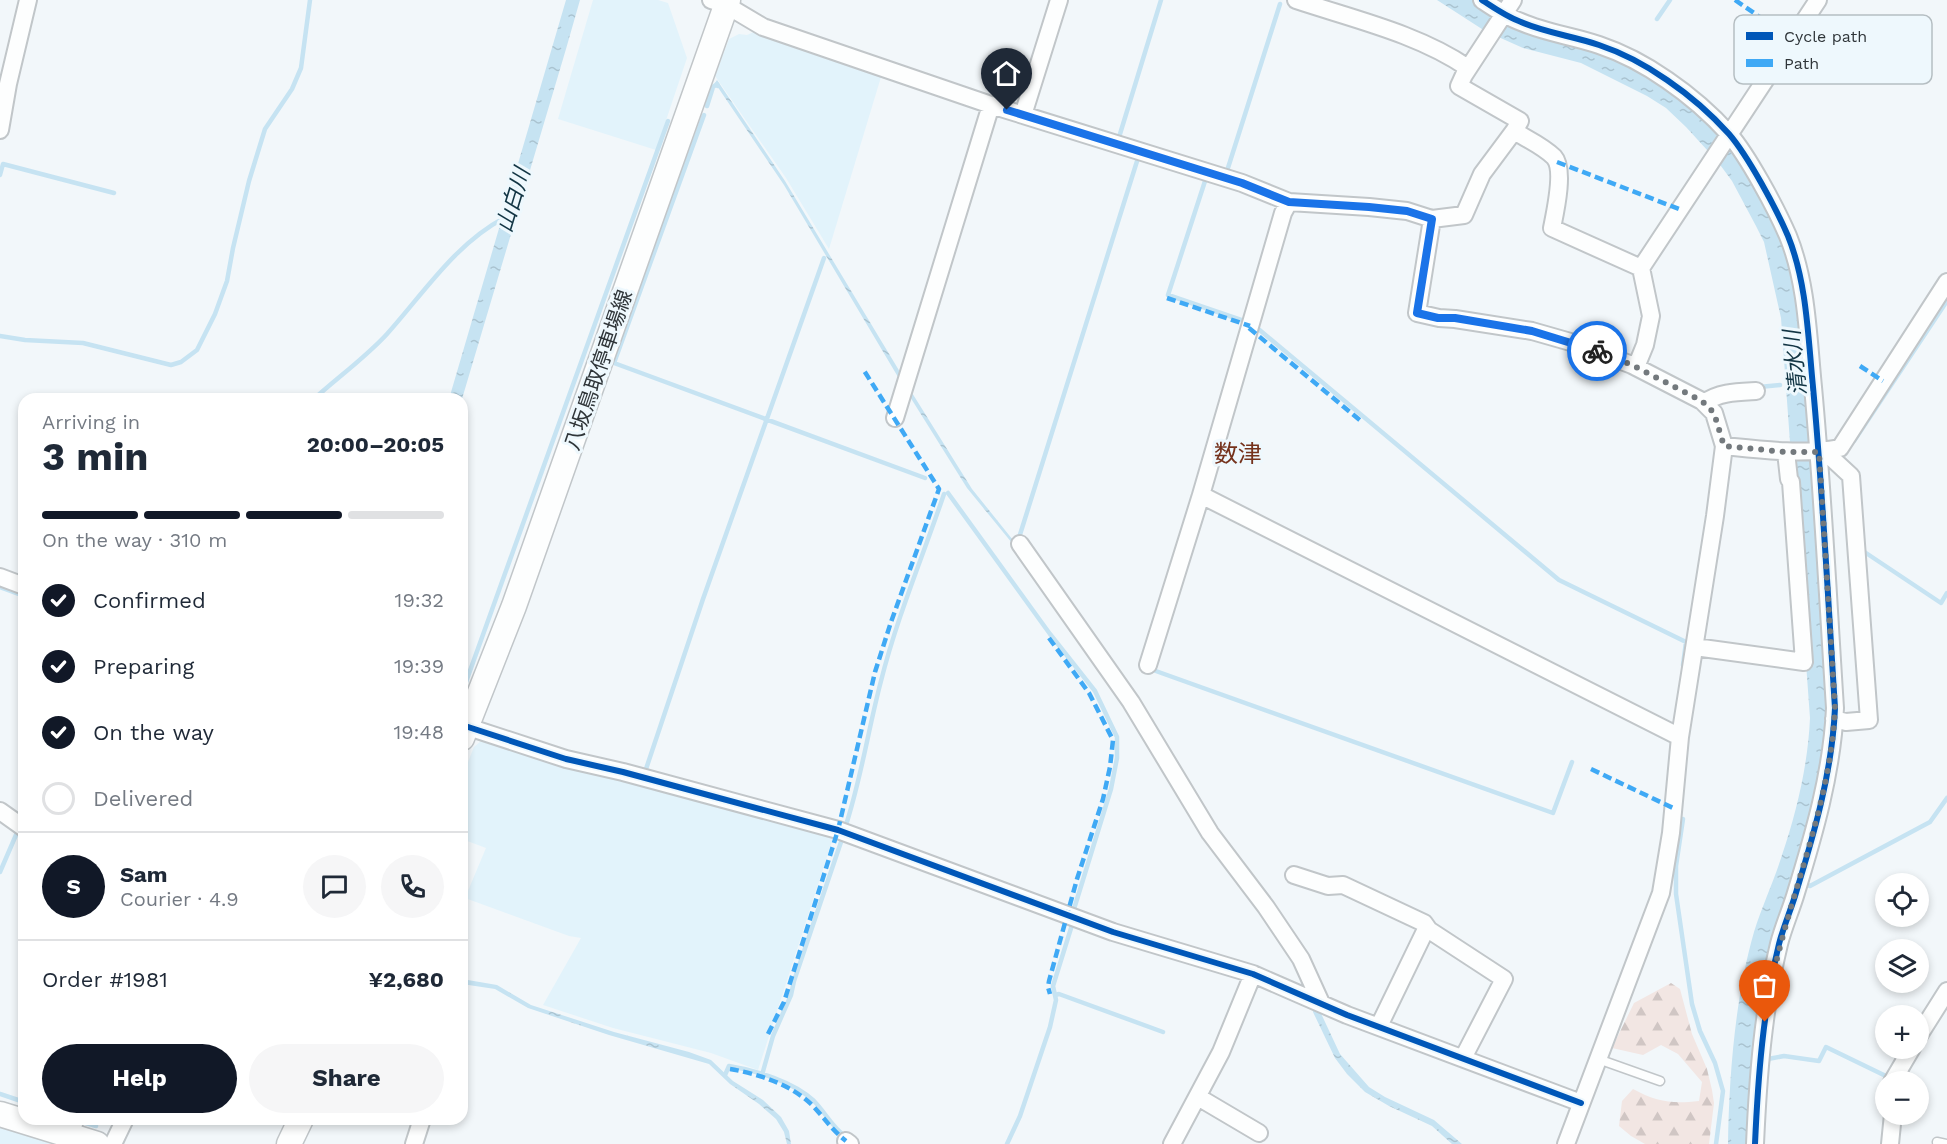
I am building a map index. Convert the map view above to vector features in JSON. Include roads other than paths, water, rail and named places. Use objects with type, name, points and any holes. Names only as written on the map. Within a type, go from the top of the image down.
[{"type":"main road","name":"八坂鳥取停車場線","points":[[468,720],[514,606],[589,398],[722,2]]},
{"type":"main road","points":[[0,1114],[18,1117]]},
{"type":"main road","points":[[60,1125],[77,1128],[97,1144]]},
{"type":"main road","points":[[289,1144],[298,1125]]},
{"type":"street","points":[[0,130],[8,84],[28,0]]},
{"type":"street","points":[[1023,115],[1059,0]]},
{"type":"street","points":[[1296,0],[1424,42],[1449,54],[1468,68]]},
{"type":"street","points":[[1482,0],[1504,14],[1554,33],[1572,36],[1602,46],[1632,60],[1667,80],[1691,99],[1729,134],[1775,210],[1788,236],[1796,261],[1807,324],[1821,451],[1834,719],[1833,747],[1821,808],[1780,941],[1770,985],[1758,1080],[1755,1144]]},
{"type":"street","points":[[722,2],[763,27],[991,105],[1242,183],[1289,202],[1407,211],[1432,219],[1464,215],[1482,174],[1520,121],[1459,86],[1468,68],[1513,0]]},
{"type":"street","points":[[1808,15],[1818,0]]},
{"type":"street","points":[[1636,367],[1645,345],[1652,316],[1641,268],[1762,84]]},
{"type":"street","points":[[895,418],[991,105]]},
{"type":"street","points":[[1514,131],[1556,159],[1559,169],[1552,228],[1641,268]]},
{"type":"street","points":[[1148,665],[1201,495],[1280,225],[1289,202]]},
{"type":"street","points":[[1432,219],[1417,313],[1532,331],[1611,356],[1704,403],[1714,413],[1724,446],[1680,737],[1671,833],[1661,893],[1566,1144]]},
{"type":"street","points":[[1724,446],[1786,452],[1840,448],[1947,282]]},
{"type":"street","points":[[1704,403],[1710,398],[1732,392],[1756,391]]},
{"type":"street","points":[[1821,451],[1851,476],[1869,720],[1846,722],[1834,719]]},
{"type":"street","points":[[1695,647],[1804,662],[1791,482],[1786,452]]},
{"type":"street","points":[[1201,495],[1680,737]]},
{"type":"street","points":[[1020,543],[1131,702],[1210,833],[1301,959],[1321,1003]]},
{"type":"street","points":[[0,577],[18,584]]},
{"type":"street","points":[[468,731],[838,830],[1113,932],[1253,974],[1379,1026],[1581,1103]]},
{"type":"street","points":[[0,811],[18,824]]},
{"type":"street","points":[[1294,875],[1328,886],[1343,885],[1424,923],[1504,979],[1463,1058]]},
{"type":"street","points":[[1379,1026],[1427,927]]},
{"type":"street","points":[[1172,1144],[1221,1052],[1253,974]]},
{"type":"street","points":[[1929,1020],[1947,991]]},
{"type":"street","points":[[1198,1097],[1259,1133]]},
{"type":"street","points":[[113,1144],[122,1125]]},
{"type":"street","points":[[414,1144],[420,1125]]},
{"type":"street","points":[[1890,1144],[1892,1125]]},
{"type":"lane","points":[[1598,1059],[1660,1081]]},
{"type":"lane","points":[[1937,1142],[1947,1144]]},
{"type":"water","name":"山白川","points":[[566,0],[580,0],[464,393],[451,393]]},
{"type":"water","name":"清水川","points":[[1437,0],[1472,0],[1479,5],[1610,54],[1685,100],[1728,143],[1780,228],[1797,281],[1827,666],[1826,764],[1782,917],[1752,1144],[1728,1144],[1732,1064],[1738,1010],[1747,957],[1754,932],[1779,865],[1797,804],[1807,753],[1810,718],[1781,318],[1764,242],[1732,181],[1718,162],[1666,108],[1581,63],[1523,48],[1485,31]]},
{"type":"water","points":[[717,80],[785,181],[903,377],[901,382],[784,185],[715,83]]},
{"type":"water","points":[[909,388],[972,489],[1025,555],[1122,694],[1208,836],[1234,868],[1284,939],[1313,991],[1340,1054],[1369,1087],[1434,1120],[1462,1144],[1452,1144],[1432,1126],[1365,1092],[1335,1058],[1313,1012],[1310,992],[1295,962],[1264,915],[1205,838],[1112,686],[1080,644],[1012,543],[967,488],[907,392]]},
{"type":"water","points":[[468,980],[497,985],[531,1005],[711,1060],[733,1081],[763,1100],[781,1117],[789,1131],[791,1144],[787,1144],[784,1132],[776,1119],[730,1084],[709,1064],[609,1035],[528,1008],[495,989],[468,985]]},
{"type":"waterway","points":[[0,336],[25,340],[83,343],[171,365],[181,362],[197,350],[215,314],[227,281],[249,181],[265,129],[292,89],[301,68],[310,0]]},
{"type":"waterway","points":[[1120,134],[1161,0]]},
{"type":"waterway","points":[[1657,19],[1670,0]]},
{"type":"waterway","points":[[1224,170],[1227,171],[1280,4]]},
{"type":"waterway","points":[[707,106],[713,87],[717,84],[718,86]]},
{"type":"waterway","points":[[704,115],[614,363],[925,478]]},
{"type":"waterway","points":[[468,676],[668,121]]},
{"type":"waterway","points":[[1018,541],[1138,158]]},
{"type":"waterway","points":[[0,175],[3,164],[114,193]]},
{"type":"waterway","points":[[1206,178],[1168,295],[1247,322]]},
{"type":"waterway","name":"山白川","points":[[321,393],[379,343],[470,241],[504,218]]},
{"type":"waterway","points":[[645,772],[703,599],[824,258]]},
{"type":"waterway","points":[[1854,441],[1947,301]]},
{"type":"waterway","points":[[1256,329],[1256,327],[1559,580],[1686,642],[1683,665]]},
{"type":"waterway","name":"清水川","points":[[1759,387],[1780,385]]},
{"type":"waterway","points":[[948,493],[1050,634],[1095,691],[1117,737],[1117,758],[1111,789],[1074,909]]},
{"type":"waterway","points":[[845,828],[856,792],[887,657],[944,494]]},
{"type":"waterway","points":[[1863,551],[1941,603],[1947,593]]},
{"type":"waterway","points":[[0,587],[18,594]]},
{"type":"waterway","points":[[1154,667],[1153,670],[1553,813],[1572,762]]},
{"type":"waterway","points":[[1801,883],[1810,886],[1930,822],[1947,798]]},
{"type":"waterway","points":[[1683,819],[1676,866],[1676,894],[1692,1004],[1700,1031],[1715,1063],[1723,1091],[1716,1144]]},
{"type":"waterway","points":[[0,872],[18,830]]},
{"type":"waterway","points":[[762,1075],[773,1036],[791,995],[842,839]]},
{"type":"waterway","points":[[1007,1144],[1020,1116],[1050,1027],[1056,1000],[1053,986],[1072,925]]},
{"type":"waterway","points":[[1055,995],[1059,994],[1163,1032]]},
{"type":"waterway","points":[[1768,1062],[1768,1059],[1784,1056],[1819,1061],[1826,1047],[1876,1071]]},
{"type":"waterway","points":[[725,1075],[729,1066],[762,1074],[796,1088],[814,1101],[845,1136]]},
{"type":"waterway","points":[[0,1094],[18,1100]]},
{"type":"district","name":"数津","points":[[1238,454]]}]
